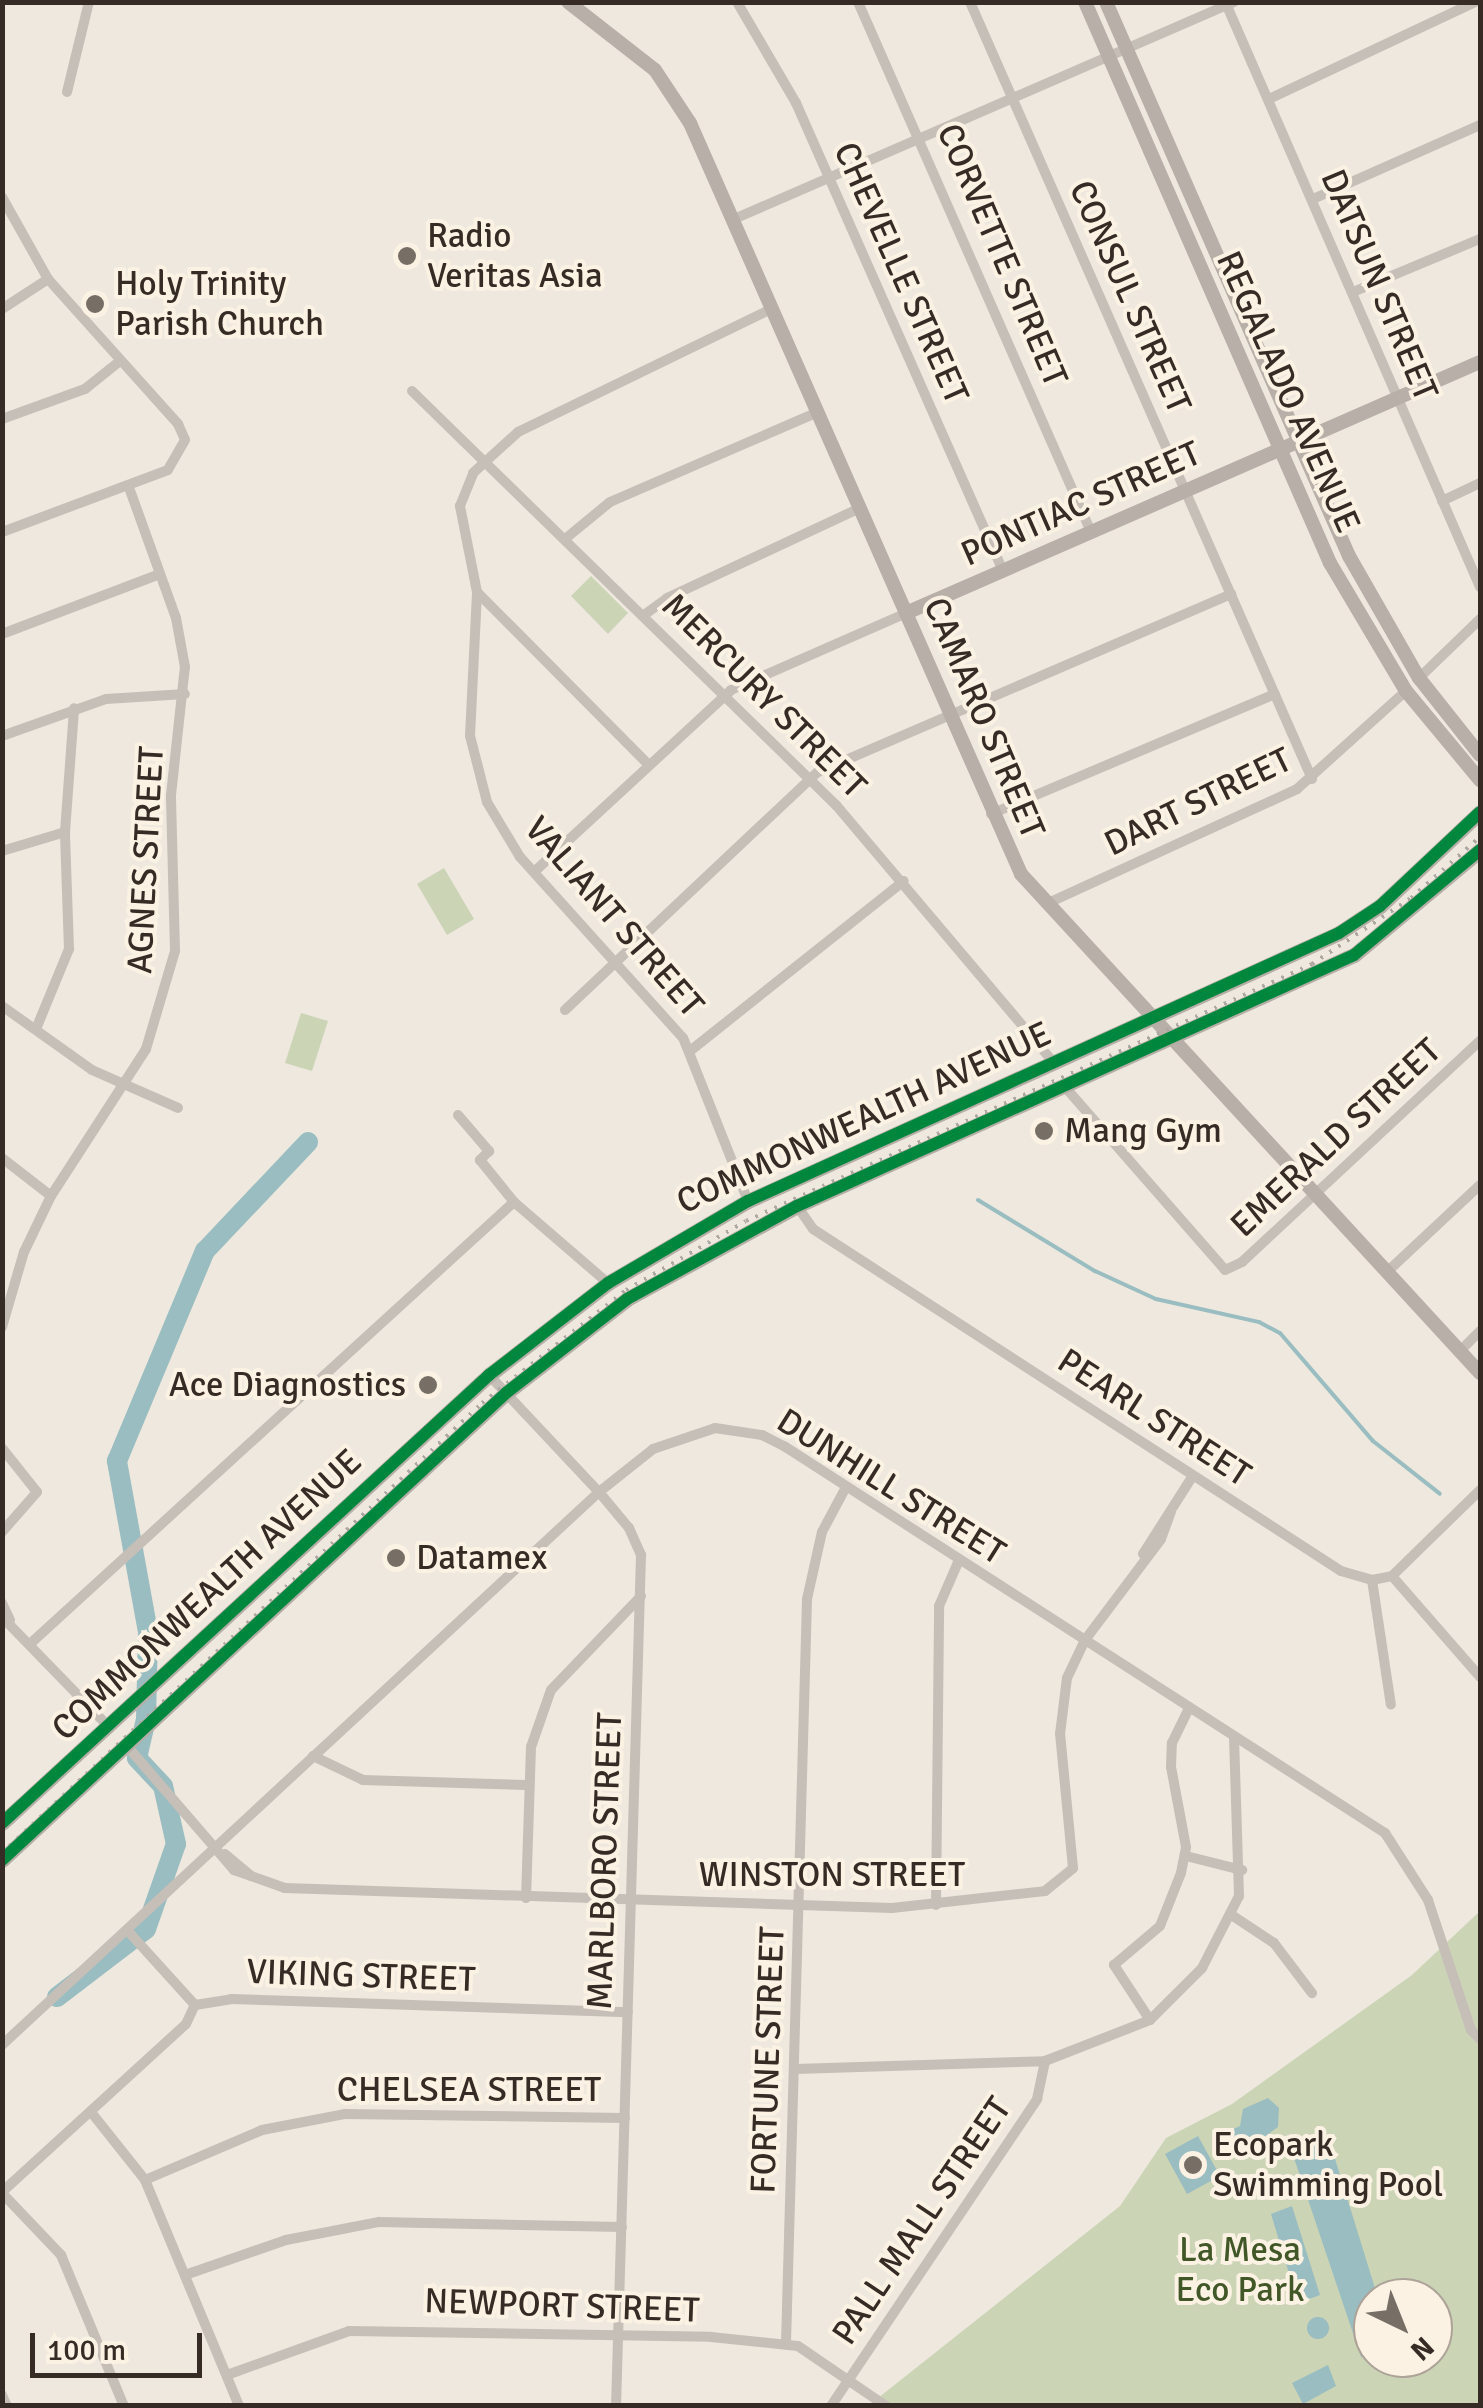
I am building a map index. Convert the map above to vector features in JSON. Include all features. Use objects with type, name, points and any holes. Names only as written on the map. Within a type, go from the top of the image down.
[{"type":"main road","name":"COMMONWEALTH AVENUE","points":[[2,1823],[110,1728],[489,1375],[608,1282],[748,1201],[1360,920],[1480,812]]},
{"type":"main road","name":"COMMONWEALTH AVENUE","points":[[2,1860],[506,1393],[627,1299],[797,1206],[1170,1040],[1374,944],[1480,850]]},
{"type":"main road","points":[[1376,908],[1376,924],[1391,931]]},
{"type":"main road","points":[[1360,920],[1376,928],[1374,944]]},
{"type":"street","points":[[67,92],[90,2]]},
{"type":"street","name":"CAMARO STREET","points":[[568,2],[667,85],[734,219],[991,814],[1045,904],[1480,1373]]},
{"type":"street","name":"CHEVELLE STREET","points":[[738,2],[796,103],[1003,571]]},
{"type":"street","name":"CORVETTE STREET","points":[[858,2],[921,137],[1091,532]]},
{"type":"street","name":"CONSUL STREET","points":[[970,2],[1312,779]]},
{"type":"street","name":"REGALADO AVENUE","points":[[1086,2],[1280,450],[1364,628],[1406,690],[1480,780]]},
{"type":"street","name":"REGALADO AVENUE","points":[[1106,2],[1296,443],[1381,618],[1420,678],[1480,755]]},
{"type":"street","points":[[1270,99],[1475,2]]},
{"type":"street","points":[[734,219],[1230,4]]},
{"type":"street","name":"DATSUN STREET","points":[[1230,4],[1480,587]]},
{"type":"street","points":[[1312,198],[1480,124]]},
{"type":"street","points":[[2,198],[48,279],[178,424],[185,440],[168,470],[2,532]]},
{"type":"street","points":[[1353,292],[1480,239]]},
{"type":"street","points":[[2,309],[48,279]]},
{"type":"street","name":"VALIANT STREET","points":[[748,1201],[690,1051],[617,961],[534,872],[497,823],[472,754],[468,680],[478,592],[460,506],[484,460],[537,420],[773,308]]},
{"type":"street","points":[[2,419],[85,389],[120,361]]},
{"type":"street","name":"PONTIAC STREET","points":[[534,872],[723,696],[1480,362]]},
{"type":"street","name":"MERCURY STREET","points":[[412,391],[810,778],[904,881],[1053,1062]]},
{"type":"street","points":[[564,538],[610,502],[818,412]]},
{"type":"street","points":[[1442,500],[1480,484]]},
{"type":"street","name":"AGNES STREET","points":[[2,1327],[14,1285],[50,1196],[146,1049],[171,980],[170,795],[185,694],[181,639],[128,485]]},
{"type":"street","points":[[644,615],[667,598],[860,508]]},
{"type":"street","points":[[2,634],[160,574]]},
{"type":"street","points":[[478,592],[649,765]]},
{"type":"street","points":[[564,1010],[810,778],[1231,594]]},
{"type":"street","points":[[1420,678],[1480,619]]},
{"type":"street","name":"DART STREET","points":[[1045,904],[1312,779],[1406,690]]},
{"type":"street","points":[[2,736],[74,708],[128,694],[185,694]]},
{"type":"street","points":[[991,814],[1275,694]]},
{"type":"street","points":[[36,1028],[70,949],[65,832],[74,708]]},
{"type":"street","points":[[2,851],[65,832]]},
{"type":"street","points":[[690,1051],[904,881]]},
{"type":"street","points":[[2,1006],[92,1070],[178,1108]]},
{"type":"street","name":"EMERALD STREET","points":[[1065,1087],[1224,1270],[1242,1262],[1480,1040]]},
{"type":"street","points":[[458,1115],[490,1150],[480,1160],[514,1202],[608,1282]]},
{"type":"street","points":[[2,1158],[50,1196]]},
{"type":"street","points":[[1387,1272],[1480,1185]]},
{"type":"street","points":[[31,1643],[514,1202]]},
{"type":"street","name":"PEARL STREET","points":[[797,1206],[813,1229],[1192,1477],[1341,1571],[1372,1580]]},
{"type":"street","points":[[2,1280],[14,1285]]},
{"type":"street","points":[[1460,1350],[1480,1331]]},
{"type":"street","name":"MARLBORO STREET","points":[[489,1375],[600,1492],[636,1542],[641,1596],[616,2406]]},
{"type":"street","name":"DUNHILL STREET","points":[[2,2045],[600,1492],[653,1449],[715,1428],[762,1435],[846,1486],[1397,1846],[1431,1908],[1457,1993],[1471,2030],[1480,2039]]},
{"type":"street","points":[[2,1448],[36,1492],[2,1532]]},
{"type":"street","name":"WINSTON STREET","points":[[127,1746],[226,1854],[251,1876],[285,1888],[801,1907],[936,1906],[1024,1895],[1068,1878],[1074,1854],[1060,1734],[1068,1678],[1085,1640],[1192,1477]]},
{"type":"street","name":"FORTUNE STREET","points":[[786,2343],[807,1599],[816,1547],[846,1486]]},
{"type":"street","points":[[1392,1706],[1372,1580],[1392,1576],[1480,1490]]},
{"type":"street","points":[[936,1906],[939,1606],[959,1560]]},
{"type":"street","points":[[1392,1576],[1480,1677]]},
{"type":"street","points":[[526,1898],[526,1786],[531,1747],[551,1690],[641,1596]]},
{"type":"street","points":[[2,1603],[7,1619],[110,1728]]},
{"type":"street","points":[[1150,2020],[1114,1965],[1160,1926],[1186,1856],[1171,1767],[1172,1743],[1189,1708]]},
{"type":"street","points":[[796,2069],[1045,2061],[1150,2020],[1202,1968],[1233,1916],[1242,1870],[1231,1777],[1234,1738]]},
{"type":"street","points":[[314,1756],[363,1780],[526,1786]]},
{"type":"street","points":[[1186,1856],[1242,1870]]},
{"type":"street","points":[[1233,1916],[1274,1943],[1312,1993]]},
{"type":"street","name":"VIKING STREET","points":[[126,1930],[195,2005],[231,1999],[628,2012]]},
{"type":"street","points":[[124,2406],[61,2255],[2,2192],[186,2024],[195,2005]]},
{"type":"street","name":"PALL MALL STREET","points":[[831,2406],[1038,2098],[1045,2061]]},
{"type":"street","points":[[91,2112],[145,2180],[239,2406]]},
{"type":"street","name":"CHELSEA STREET","points":[[145,2180],[262,2130],[345,2114],[625,2118]]},
{"type":"street","points":[[185,2275],[286,2240],[378,2222],[622,2227]]},
{"type":"street","name":"NEWPORT STREET","points":[[226,2376],[348,2331],[618,2335],[786,2343],[850,2377],[886,2406]]},
{"type":"street","points":[[2,2395],[7,2406]]},
{"type":"green space","points":[[591,576],[628,613],[608,634],[571,596]]},
{"type":"green space","points":[[444,868],[474,919],[447,935],[417,884]]},
{"type":"green space","points":[[301,1013],[328,1021],[312,1071],[285,1063]]},
{"type":"green space","name":"La Mesa Eco Park","points":[[1480,1911],[1480,2405],[868,2406],[1120,2206],[1166,2138],[1232,2104],[1412,1975]]},
{"type":"water","points":[[1268,2098],[1279,2108],[1278,2127],[1263,2138],[1250,2137],[1243,2149],[1234,2146],[1231,2130],[1240,2126],[1243,2109]]},
{"type":"water","name":"Ecopark Swimming Pool","points":[[1198,2136],[1220,2176],[1187,2194],[1165,2154]]},
{"type":"water","points":[[1320,2143],[1332,2149],[1372,2278],[1353,2278],[1353,2333],[1294,2158],[1299,2147]]},
{"type":"water","points":[[1292,2206],[1320,2295],[1298,2303],[1271,2214]]},
{"type":"water","points":[[1318,2317],[1326,2320],[1326,2336],[1318,2339],[1310,2336],[1307,2328],[1310,2320]]},
{"type":"water","points":[[1328,2365],[1336,2386],[1303,2404],[1292,2383]]},
{"type":"waterway","points":[[57,1997],[146,1929],[176,1844],[163,1786],[137,1758],[146,1720],[148,1632],[117,1461],[205,1251],[308,1142]]},
{"type":"waterway","points":[[978,1200],[1095,1271],[1156,1299],[1259,1322],[1280,1333],[1373,1441],[1440,1494]]},
{"type":"railway","points":[[2,1853],[482,1403],[626,1290],[746,1221],[1312,964],[1411,898],[1480,837]]},
{"type":"cycle path","points":[[2,1823],[489,1375],[608,1283],[748,1201],[1339,933],[1380,906],[1480,812]]},
{"type":"cycle path","points":[[2,1860],[506,1393],[627,1299],[797,1206],[1354,955],[1480,850]]},
{"type":"place","name":"Radio Veritas Asia","points":[[407,256]]},
{"type":"place","name":"Holy Trinity Parish Church","points":[[95,304]]},
{"type":"place","name":"Mang Gym","points":[[1044,1131]]},
{"type":"place","name":"Ace Diagnostics","points":[[428,1385]]},
{"type":"place","name":"Datamex","points":[[396,1558]]},
{"type":"place","name":"Ecopark Swimming Pool","points":[[1193,2165]]}]
